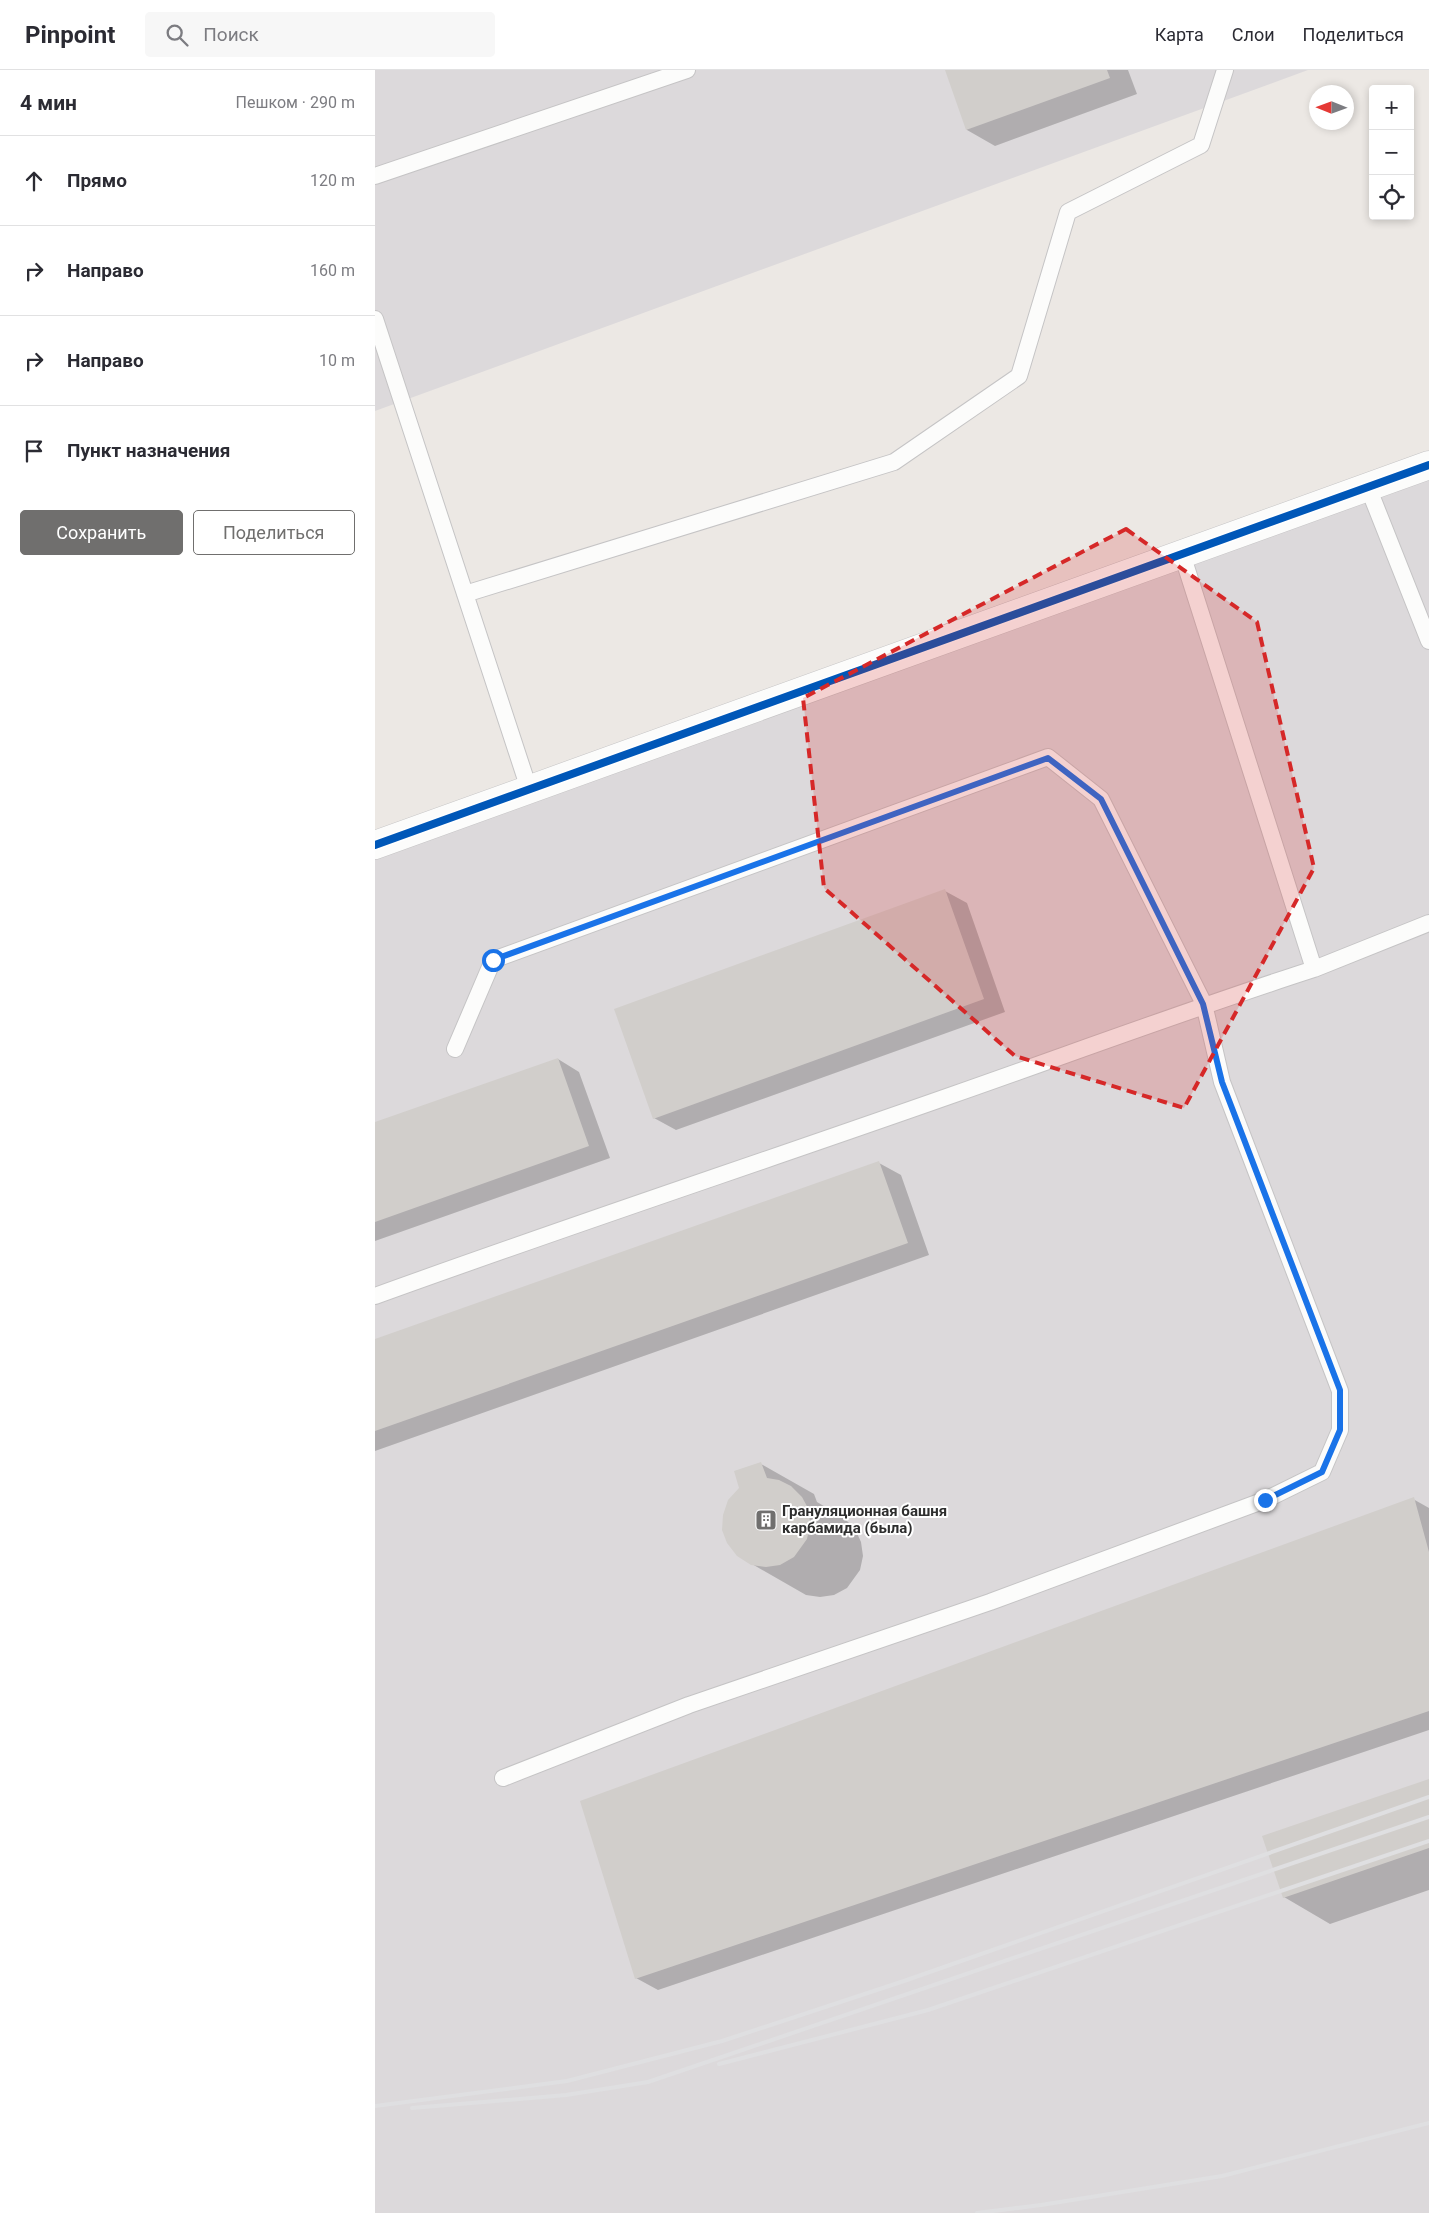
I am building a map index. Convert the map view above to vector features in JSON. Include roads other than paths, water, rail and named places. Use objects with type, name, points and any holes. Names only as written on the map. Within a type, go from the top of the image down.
[{"type":"street","points":[[375,845],[1429,465]]},
{"type":"lane","points":[[375,176],[687,70]]},
{"type":"lane","points":[[465,594],[893,462],[1019,376],[1068,212],[1201,145],[1225,70]]},
{"type":"lane","points":[[375,319],[529,789]]},
{"type":"lane","points":[[1368,487],[1429,641]]},
{"type":"lane","points":[[1182,554],[1314,969]]},
{"type":"lane","points":[[455,1049],[493,960],[1048,758],[1101,799],[1203,1004],[1222,1082],[1340,1390],[1340,1430],[1322,1472],[1256,1503],[990,1602],[689,1705],[503,1778]]},
{"type":"lane","points":[[375,1296],[556,1230],[964,1091],[1203,1004],[1314,969],[1429,923]]},
{"type":"railway","points":[[375,2106],[567,2081],[722,2041],[904,1981],[1429,1797]]},
{"type":"railway","points":[[412,2108],[566,2095],[648,2082],[1429,1817]]},
{"type":"railway","points":[[719,2064],[928,2010],[1429,1841]]},
{"type":"railway","points":[[977,2213],[1041,2205],[1222,2176],[1429,2123]]},
{"type":"place","name":"Грануляционная башня карбамида (была)","points":[[766,1520]]}]
